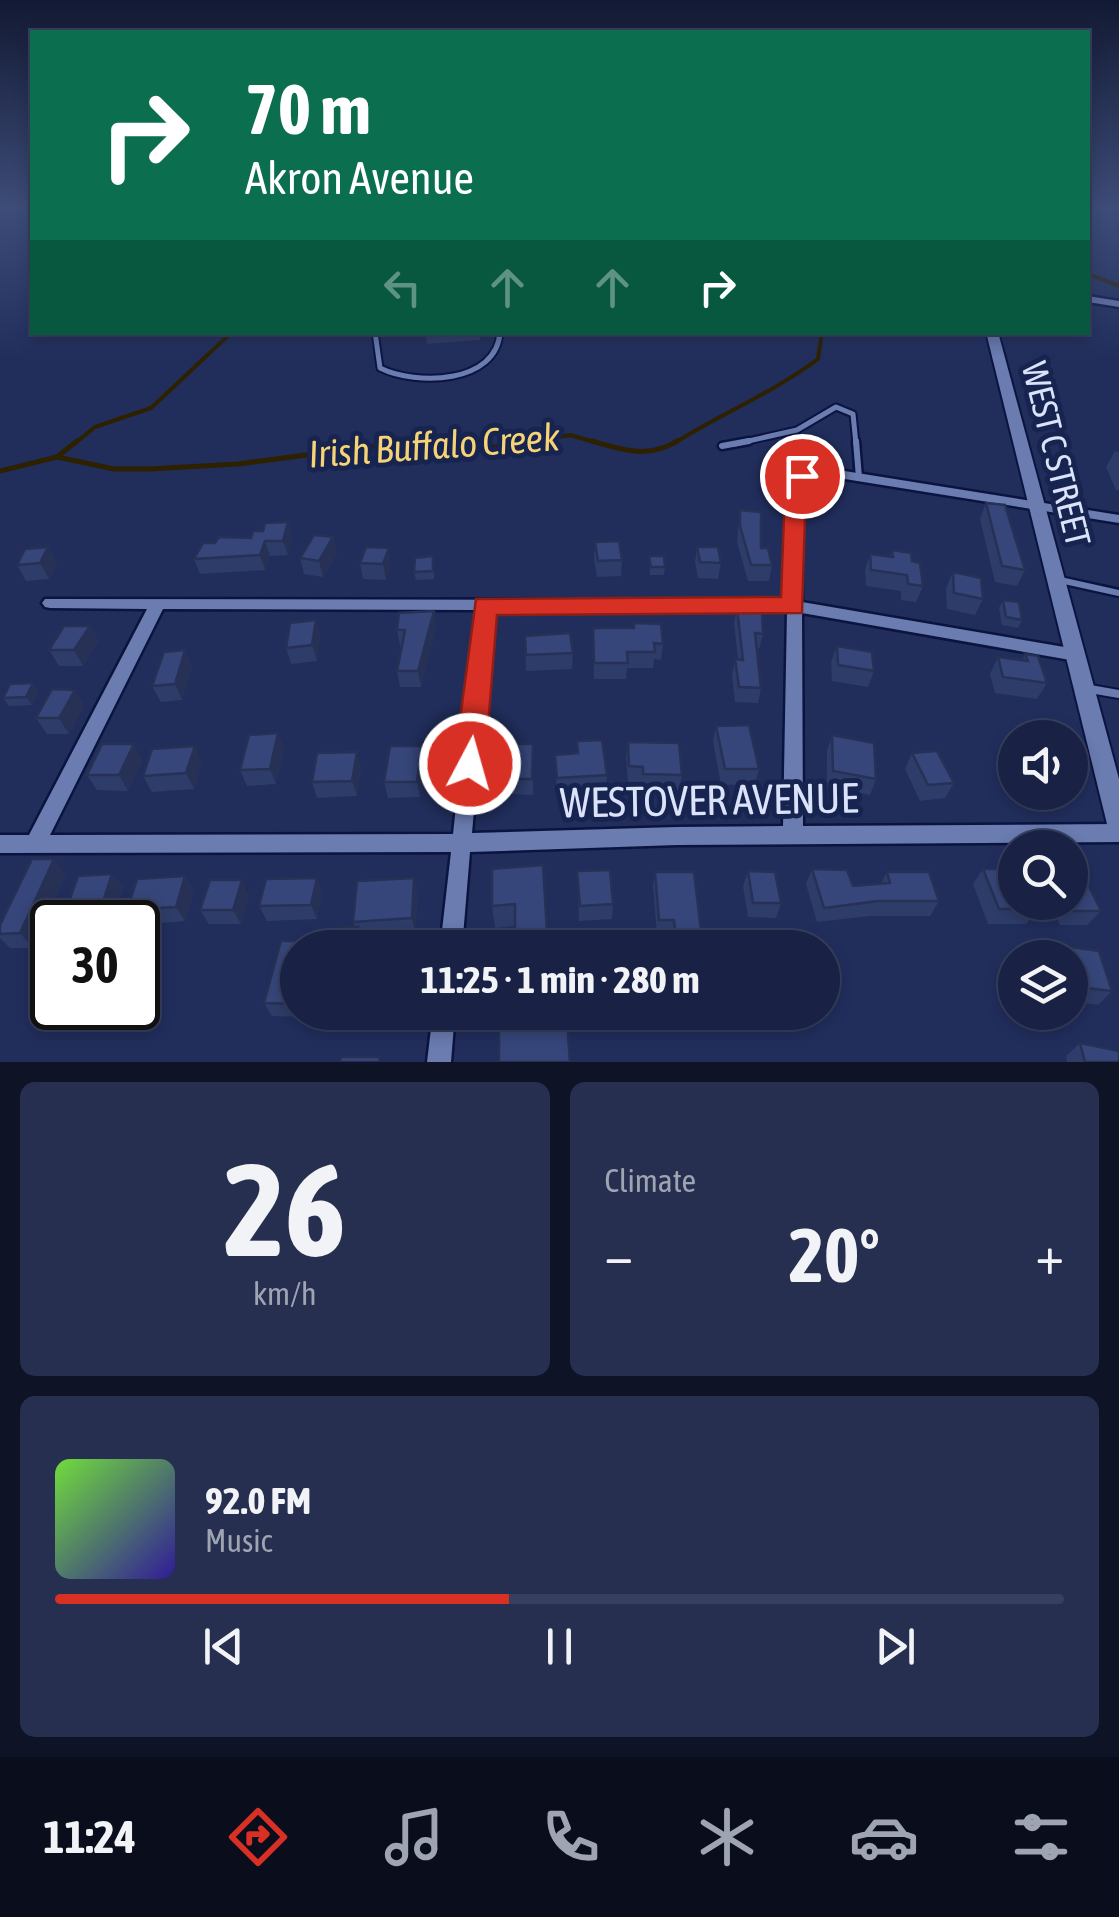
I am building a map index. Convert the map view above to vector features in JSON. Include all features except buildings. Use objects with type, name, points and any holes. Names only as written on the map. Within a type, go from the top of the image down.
[{"type":"main road","name":"WEST C STREET","points":[[993,335],[1119,824]]},
{"type":"street","points":[[1090,299],[1119,304]]},
{"type":"street","points":[[793,835],[795,488],[802,476],[826,472],[1119,519]]},
{"type":"street","points":[[50,603],[793,606],[1076,655]]},
{"type":"street","points":[[35,844],[157,605]]},
{"type":"street","points":[[453,930],[485,606]]},
{"type":"street","name":"WESTOVER AVENUE","points":[[0,844],[462,843],[1119,833]]},
{"type":"street","points":[[439,1062],[442,1030]]},
{"type":"lane","points":[[376,335],[380,368],[388,375],[422,378],[466,372],[493,360],[500,350],[500,335]]},
{"type":"lane","points":[[722,446],[819,423],[836,407],[853,414],[859,478]]},
{"type":"lane","points":[[1054,578],[1119,593]]},
{"type":"lane","points":[[1084,688],[1119,694]]},
{"type":"waterway","name":"Irish Buffalo Creek","points":[[1090,275],[1119,286]]},
{"type":"waterway","points":[[74,444],[95,427],[151,408],[229,335]]},
{"type":"waterway","name":"Irish Buffalo Creek","points":[[673,444],[818,359],[822,335]]},
{"type":"waterway","name":"Irish Buffalo Creek","points":[[519,444],[570,435],[601,444]]},
{"type":"waterway","points":[[57,457],[77,441]]},
{"type":"waterway","name":"Irish Buffalo Creek","points":[[57,457],[114,469],[150,469],[238,464],[367,447],[500,447],[534,441]]},
{"type":"waterway","name":"Irish Buffalo Creek","points":[[592,441],[646,451],[677,441]]},
{"type":"waterway","name":"Irish Buffalo Creek","points":[[0,471],[57,457]]},
{"type":"route","points":[[470,764],[485,606],[793,606],[795,488],[802,476]]}]
